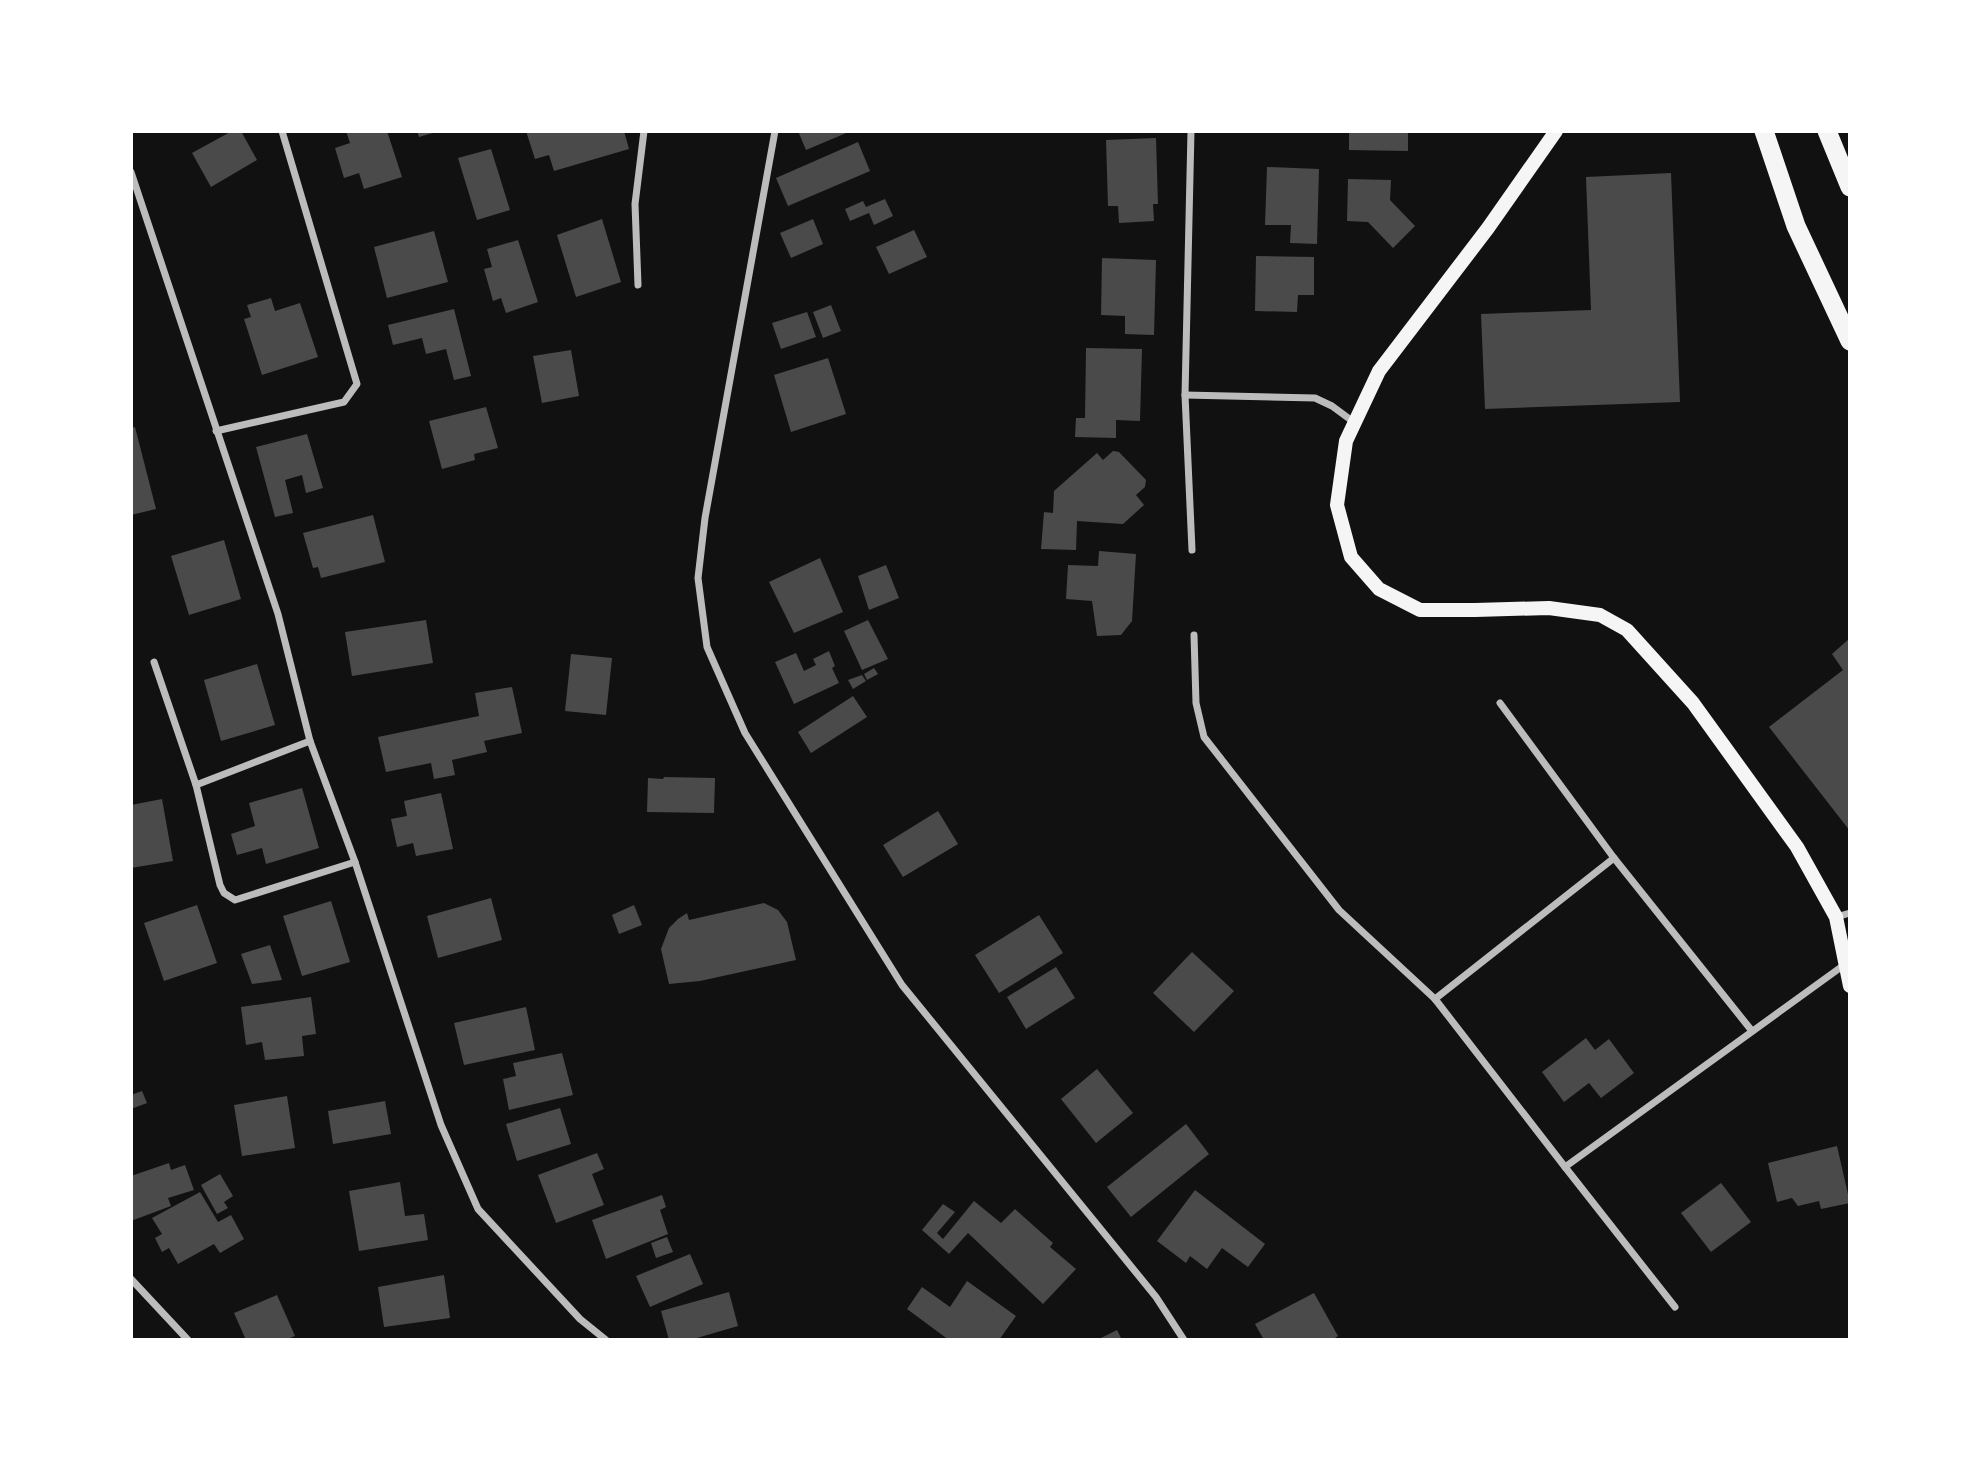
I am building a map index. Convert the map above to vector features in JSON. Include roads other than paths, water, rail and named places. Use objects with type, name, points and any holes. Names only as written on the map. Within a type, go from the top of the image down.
[{"type":"highway","points":[[1764,131],[1797,226],[1850,341]]},
{"type":"highway","points":[[1827,131],[1850,187]]},
{"type":"main road","points":[[1556,131],[1488,228],[1379,370],[1346,441],[1337,505],[1351,557],[1379,589],[1420,610],[1549,608],[1600,615],[1627,630],[1701,714],[1843,915],[1844,965],[1850,986]]},
{"type":"street","points":[[216,431],[344,402],[357,384],[282,131]]},
{"type":"street","points":[[638,285],[635,204],[644,131]]},
{"type":"street","points":[[775,131],[705,518],[698,578],[707,647],[745,733],[902,985],[1156,1297],[1184,1340]]},
{"type":"street","points":[[1191,131],[1185,396],[1192,550]]},
{"type":"street","points":[[131,172],[278,614],[310,741],[355,862],[441,1125],[478,1209],[580,1319],[606,1340]]},
{"type":"street","points":[[1185,396],[1315,398],[1332,406],[1355,423]]},
{"type":"street","points":[[1194,635],[1196,703],[1204,737],[1339,910],[1435,999],[1675,1307]]},
{"type":"street","points":[[154,662],[195,785],[224,893],[235,900],[355,862]]},
{"type":"street","points":[[1500,703],[1615,858],[1752,1031]]},
{"type":"street","points":[[195,785],[310,741]]},
{"type":"street","points":[[1435,999],[1615,858]]},
{"type":"street","points":[[1565,1167],[1844,965]]},
{"type":"street","points":[[131,1279],[188,1340]]}]
